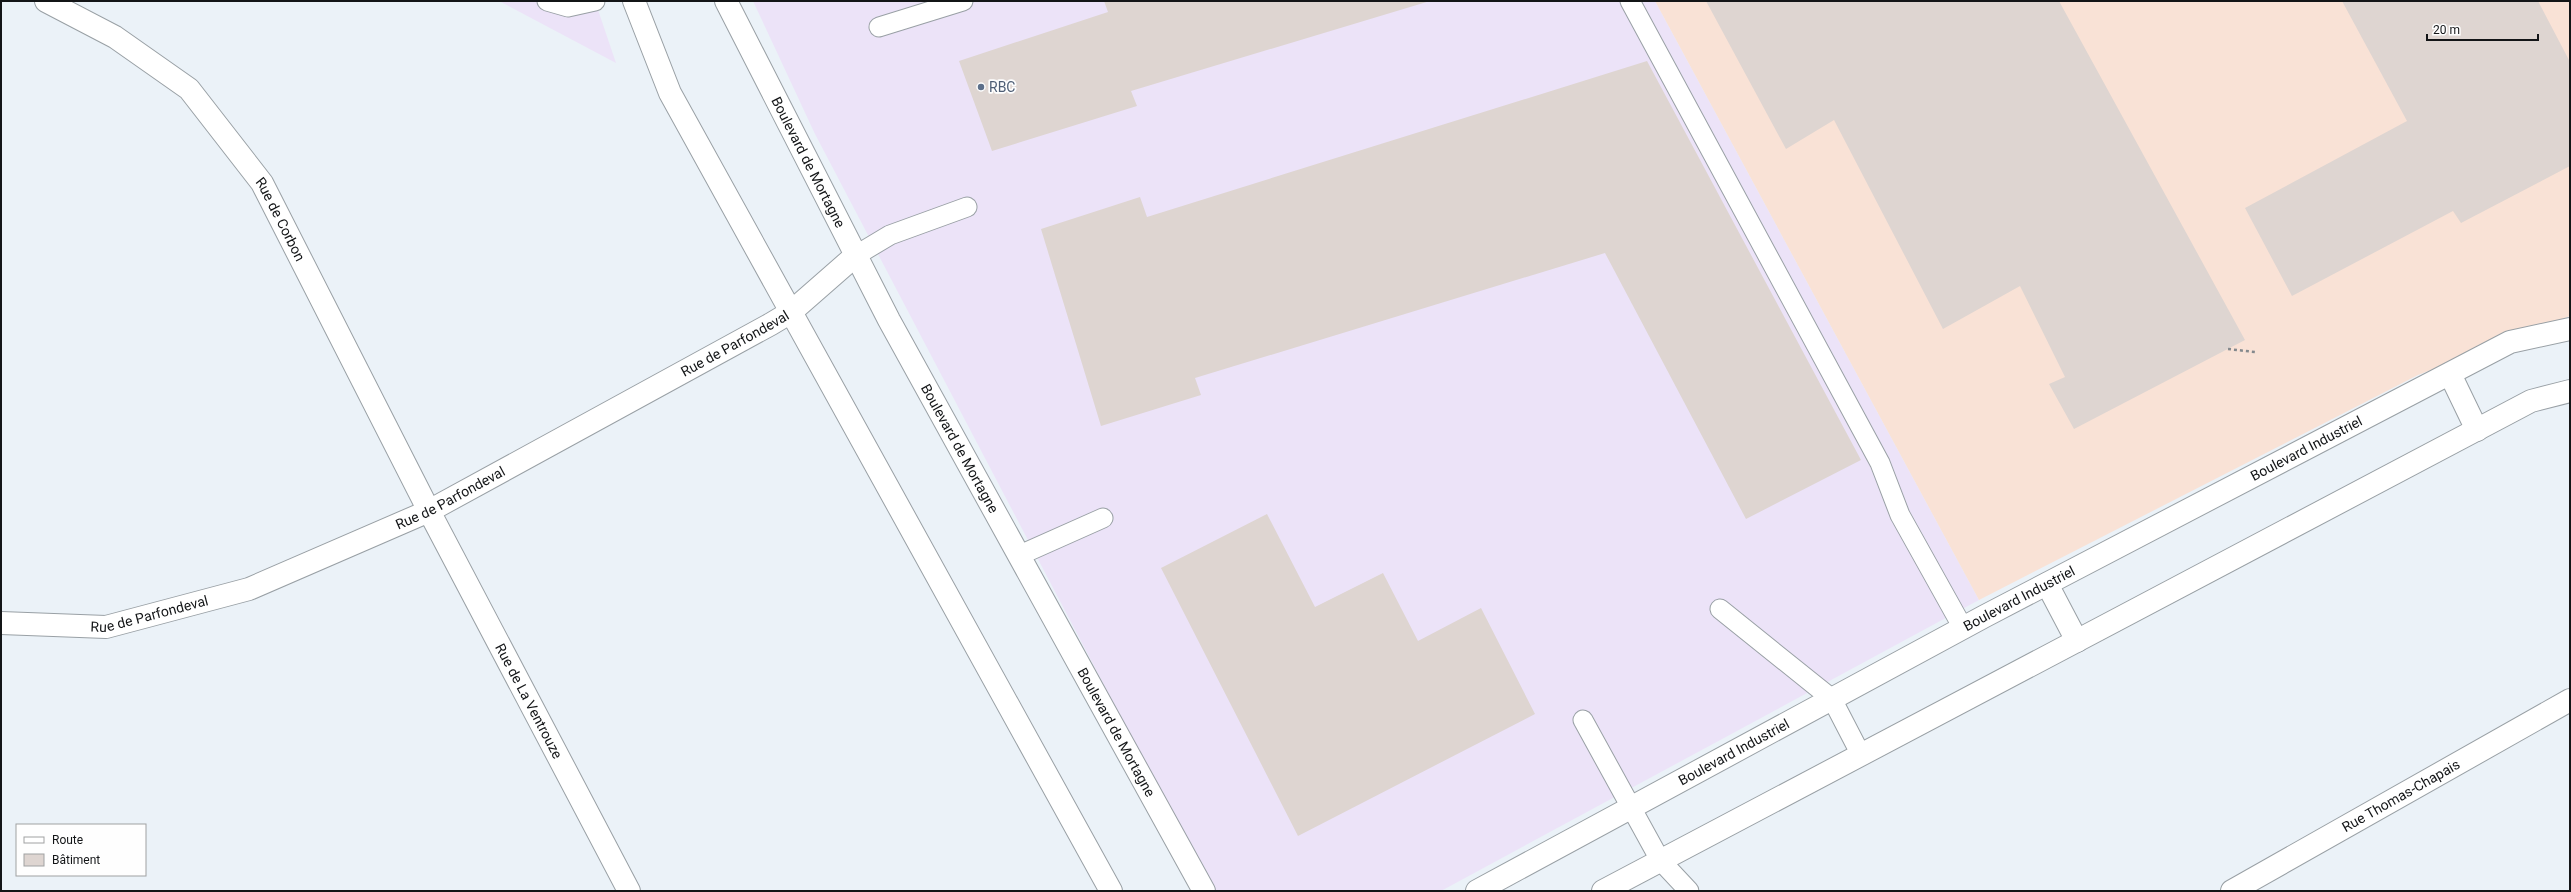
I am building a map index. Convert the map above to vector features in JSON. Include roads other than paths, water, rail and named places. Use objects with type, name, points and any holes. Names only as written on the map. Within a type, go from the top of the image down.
[{"type":"street","name":"Rue de Corbon","points":[[46,1],[115,37],[189,89],[262,183],[429,511]]},
{"type":"street","points":[[634,1],[670,93],[1111,891]]},
{"type":"street","name":"Boulevard de Mortagne","points":[[726,1],[855,256],[1204,891]]},
{"type":"street","name":"Rue de Parfondeval","points":[[1,623],[106,627],[249,589],[429,511],[791,312],[855,256]]},
{"type":"street","name":"Boulevard Industriel","points":[[1477,891],[1963,628],[2510,342],[2570,329]]},
{"type":"street","points":[[2450,374],[2477,430]]},
{"type":"street","points":[[1603,891],[2531,401],[2570,391]]},
{"type":"street","name":"Rue de La Ventrouze","points":[[429,511],[629,891]]},
{"type":"street","points":[[2047,584],[2077,641]]},
{"type":"street","name":"Rue Thomas-Chapais","points":[[2232,891],[2570,700]]},
{"type":"lane","points":[[547,1],[568,7],[595,1]]},
{"type":"lane","points":[[879,27],[963,1]]},
{"type":"lane","points":[[1630,1],[1880,463],[1900,514],[1963,628]]},
{"type":"lane","points":[[855,256],[890,235],[967,207]]},
{"type":"lane","points":[[1020,555],[1103,518]]},
{"type":"lane","points":[[1720,609],[1832,700],[1861,755]]},
{"type":"lane","points":[[1583,720],[1660,860],[1689,891]]},
{"type":"place","name":"RBC","points":[[981,87]]}]
